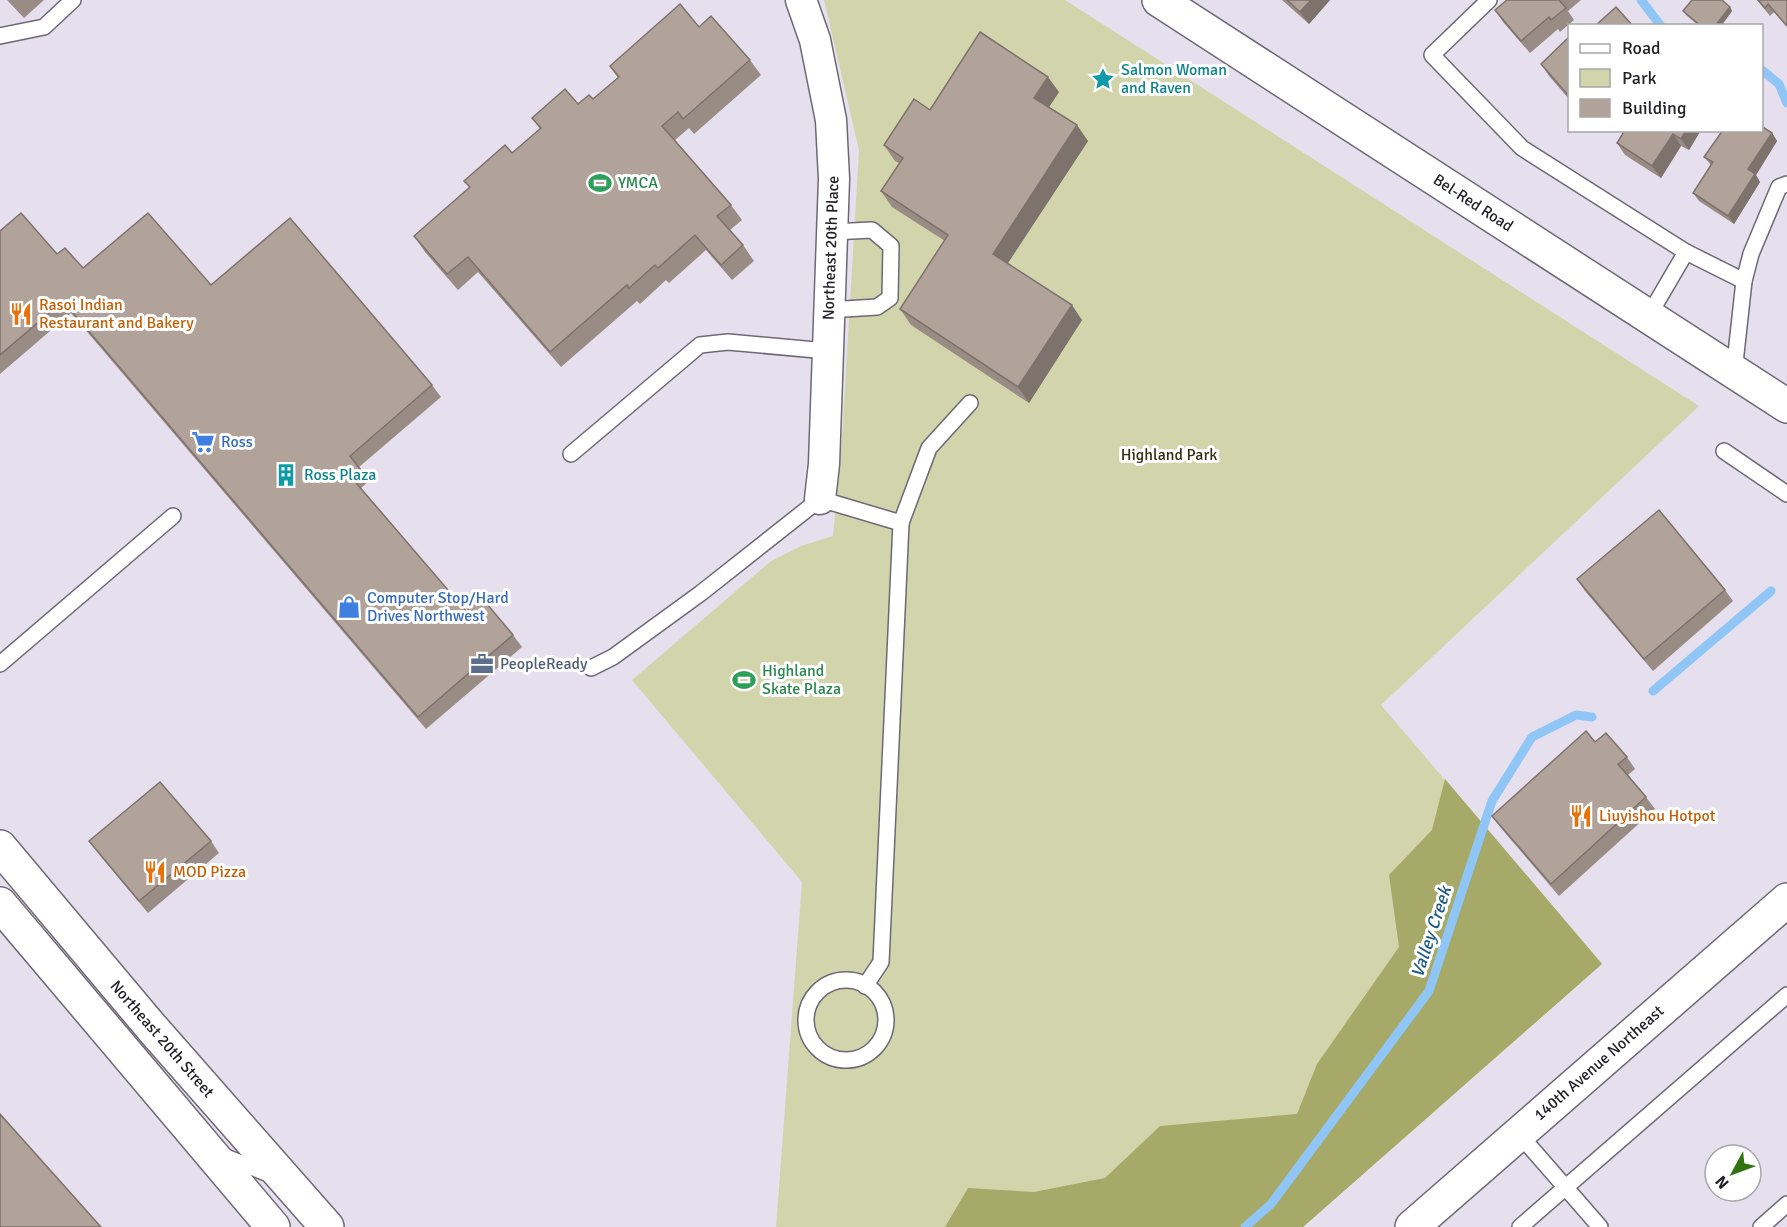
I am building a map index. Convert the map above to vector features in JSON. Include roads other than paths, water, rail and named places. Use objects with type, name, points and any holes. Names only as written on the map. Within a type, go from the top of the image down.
[{"type":"main road","name":"Bel-Red Road","points":[[1159,0],[1787,406]]},
{"type":"main road","name":"Northeast 20th Street","points":[[0,847],[152,1028],[327,1227]]},
{"type":"main road","name":"140th Avenue Northeast","points":[[1412,1227],[1787,900]]},
{"type":"main road","points":[[0,904],[273,1227]]},
{"type":"street","name":"Northeast 20th Place","points":[[801,0],[815,40],[831,120],[834,179],[824,464],[820,499]]},
{"type":"lane","points":[[0,36],[44,27],[73,0]]},
{"type":"lane","points":[[1489,0],[1432,55],[1522,148],[1686,252],[1744,280]]},
{"type":"lane","points":[[1734,372],[1744,280],[1751,254],[1784,183]]},
{"type":"lane","points":[[828,310],[877,307],[890,298],[891,246],[872,230],[832,232]]},
{"type":"lane","points":[[1648,316],[1686,252]]},
{"type":"lane","points":[[570,454],[700,345],[728,342],[827,351]]},
{"type":"lane","points":[[865,986],[881,962],[901,523],[929,448],[970,403]]},
{"type":"lane","points":[[1724,451],[1787,494]]},
{"type":"lane","points":[[591,668],[613,657],[701,593],[820,499],[901,523]]},
{"type":"lane","points":[[0,664],[173,516]]},
{"type":"lane","points":[[841,979],[854,980],[865,986],[876,993],[883,1005],[886,1018],[878,1044],[869,1053],[857,1058],[830,1057],[819,1050],[811,1039],[806,1014],[810,1001],[817,991],[841,979]]},
{"type":"lane","points":[[1520,1227],[1787,995]]},
{"type":"lane","points":[[88,1008],[152,1028]]},
{"type":"lane","points":[[1519,1134],[1600,1227]]},
{"type":"lane","points":[[209,1151],[283,1179]]},
{"type":"lane","points":[[1761,1227],[1787,1203]]},
{"type":"waterway","points":[[1641,0],[1659,24]]},
{"type":"waterway","points":[[1763,71],[1779,84],[1787,103]]},
{"type":"waterway","name":"Valley Creek","points":[[1653,691],[1771,591]]},
{"type":"waterway","name":"Valley Creek","points":[[1245,1227],[1271,1204],[1429,991],[1492,801],[1532,737],[1576,715],[1592,717]]},
{"type":"place","name":"Salmon Woman and Raven","points":[[1103,79]]},
{"type":"place","name":"YMCA","points":[[600,183]]},
{"type":"place","name":"Rasoi Indian Restaurant and Bakery","points":[[21,314]]},
{"type":"place","name":"Ross","points":[[203,442]]},
{"type":"place","name":"Ross Plaza","points":[[286,475]]},
{"type":"place","name":"Computer Stop/Hard Drives Northwest","points":[[349,607]]},
{"type":"place","name":"PeopleReady","points":[[482,664]]},
{"type":"place","name":"Highland Skate Plaza","points":[[744,680]]},
{"type":"place","name":"Liuyishou Hotpot","points":[[1581,816]]},
{"type":"place","name":"MOD Pizza","points":[[155,872]]},
{"type":"park label","name":"Highland Park","points":[[1169,455]]}]
